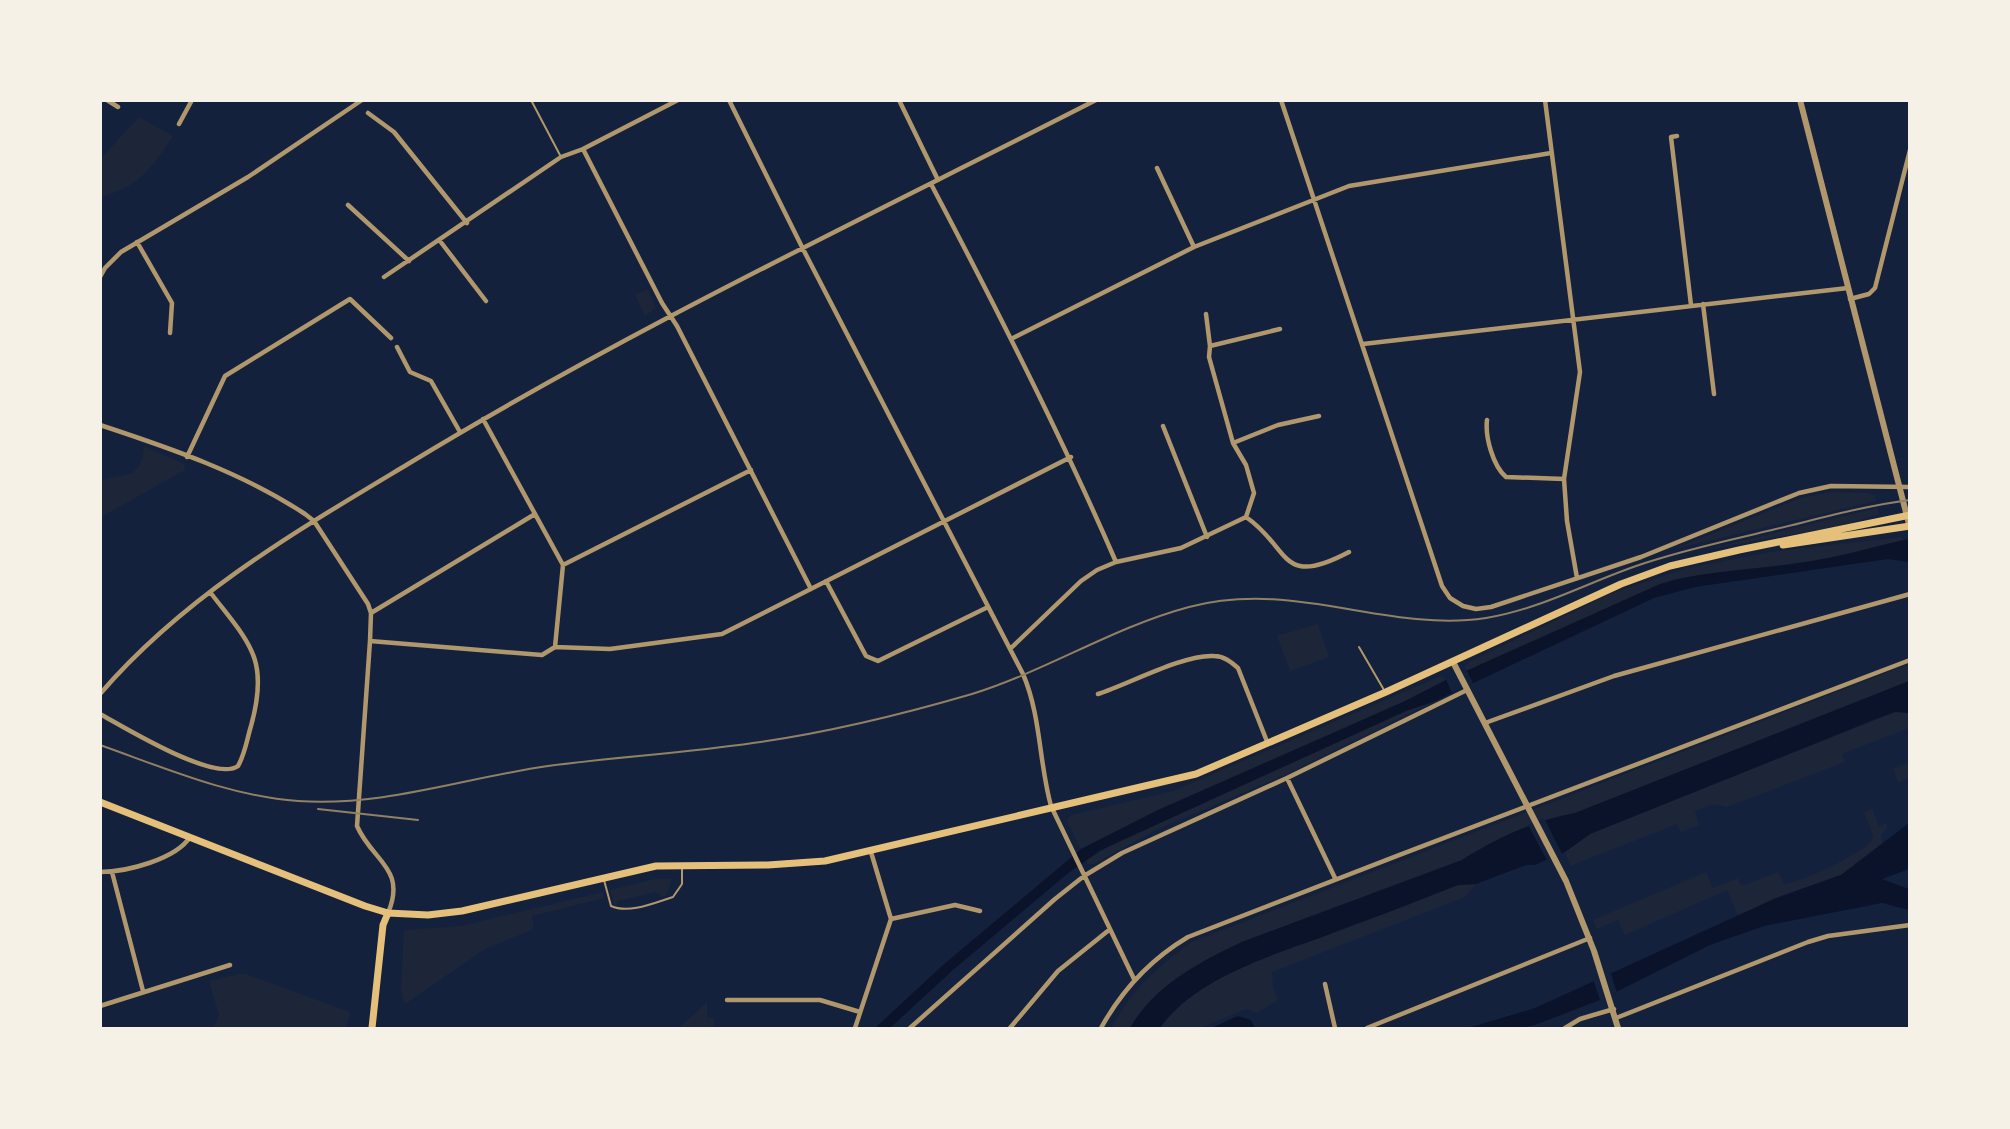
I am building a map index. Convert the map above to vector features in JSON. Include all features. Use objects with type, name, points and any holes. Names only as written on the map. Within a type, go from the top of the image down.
[{"type":"main road","points":[[100,802],[388,913],[428,915],[462,911],[656,866],[795,864],[870,852],[1051,806],[1173,781],[1268,744],[1453,662],[1546,616],[1670,566],[1907,515]]},
{"type":"main road","points":[[1739,550],[1909,527]]},
{"type":"main road","points":[[372,1029],[382,924],[388,913]]},
{"type":"street","points":[[107,100],[118,107]]},
{"type":"street","points":[[178,124],[192,100]]},
{"type":"street","points":[[349,100],[356,105]]},
{"type":"street","points":[[100,277],[105,267],[122,252],[248,177],[362,100]]},
{"type":"street","points":[[384,277],[467,223],[561,157],[583,149],[678,100]]},
{"type":"street","points":[[729,100],[803,249],[1010,649],[1030,693],[1043,779],[1051,806],[1134,979]]},
{"type":"street","points":[[899,100],[938,180]]},
{"type":"street","points":[[100,694],[151,641],[210,592],[314,521],[460,432],[560,374],[671,316],[1096,100]]},
{"type":"street","points":[[1281,100],[1442,585],[1450,598],[1463,606],[1476,609],[1491,607],[1709,531],[1799,493],[1831,486],[1910,487]]},
{"type":"street","points":[[1545,100],[1580,372],[1564,479],[1567,521],[1577,578]]},
{"type":"street","points":[[1800,100],[1897,488],[1909,527]]},
{"type":"street","points":[[368,113],[394,132],[467,223]]},
{"type":"street","points":[[1677,136],[1671,137],[1691,305]]},
{"type":"street","points":[[583,149],[811,589]]},
{"type":"street","points":[[1850,299],[1869,294],[1875,288],[1910,150]]},
{"type":"street","points":[[1012,338],[1194,247],[1349,186],[1551,153]]},
{"type":"street","points":[[1157,168],[1194,247]]},
{"type":"street","points":[[931,184],[1012,338],[1071,457],[1116,562]]},
{"type":"street","points":[[348,205],[409,261]]},
{"type":"street","points":[[440,241],[486,301]]},
{"type":"street","points":[[137,242],[172,303],[170,333]]},
{"type":"street","points":[[1363,344],[1848,288]]},
{"type":"street","points":[[187,457],[225,376],[351,299],[391,338]]},
{"type":"street","points":[[1703,304],[1714,394]]},
{"type":"street","points":[[1010,649],[1081,581],[1116,562],[1181,548],[1246,517],[1254,493],[1246,465],[1233,442],[1209,357],[1206,314]]},
{"type":"street","points":[[1210,346],[1280,329]]},
{"type":"street","points":[[397,347],[410,372],[431,381],[460,432]]},
{"type":"street","points":[[1233,442],[1278,425],[1319,416]]},
{"type":"street","points":[[483,419],[564,565],[555,647]]},
{"type":"street","points":[[1487,420],[1486,432],[1500,472],[1506,477],[1564,479]]},
{"type":"street","points":[[100,425],[187,457],[284,500],[314,521],[368,604],[371,612],[370,641],[357,826],[362,837],[392,877],[393,900],[388,913]]},
{"type":"street","points":[[1163,426],[1207,537]]},
{"type":"street","points":[[370,641],[542,655],[555,647],[610,649],[722,634],[1071,457]]},
{"type":"street","points":[[564,565],[751,470]]},
{"type":"street","points":[[371,612],[535,514]]},
{"type":"street","points":[[1246,517],[1261,527],[1279,554],[1298,565],[1319,566],[1349,552]]},
{"type":"street","points":[[826,581],[866,656],[878,661],[988,606]]},
{"type":"street","points":[[100,714],[143,738],[198,763],[226,770],[238,766],[258,698],[258,665],[249,644],[210,592]]},
{"type":"street","points":[[1485,723],[1614,676],[1910,594]]},
{"type":"street","points":[[1098,694],[1172,666],[1204,656],[1216,656],[1229,660],[1238,669],[1268,744]]},
{"type":"street","points":[[1101,1029],[1134,979],[1174,945],[1188,937],[1335,878],[1529,807],[1910,660]]},
{"type":"street","points":[[1453,662],[1556,858],[1590,938],[1614,1009],[1618,1029]]},
{"type":"street","points":[[910,1029],[1084,876],[1160,833],[1287,778],[1467,688]]},
{"type":"street","points":[[1287,778],[1335,878]]},
{"type":"street","points":[[100,872],[112,872],[168,856],[184,846],[190,837]]},
{"type":"street","points":[[855,1029],[891,919],[870,852]]},
{"type":"street","points":[[112,872],[143,991]]},
{"type":"street","points":[[891,919],[954,905],[980,911]]},
{"type":"street","points":[[1616,1018],[1808,942],[1828,936],[1910,925]]},
{"type":"street","points":[[1010,1029],[1058,971],[1109,930]]},
{"type":"street","points":[[1367,1029],[1590,938]]},
{"type":"street","points":[[100,1006],[230,965]]},
{"type":"street","points":[[1325,984],[1335,1029]]},
{"type":"street","points":[[727,1000],[820,1000],[860,1012]]},
{"type":"street","points":[[1565,1029],[1580,1018],[1614,1009]]},
{"type":"lane","points":[[531,100],[561,157]]},
{"type":"lane","points":[[1359,646],[1386,692]]},
{"type":"lane","points":[[603,877],[610,906],[618,910],[629,909],[673,897],[682,884],[682,864]]},
{"type":"shaded area","points":[[139,117],[173,136],[144,174],[126,187],[101,197],[101,158]]},
{"type":"shaded area","points":[[648,289],[656,308],[645,316],[635,295]]},
{"type":"shaded area","points":[[144,446],[184,464],[185,470],[101,517],[101,480],[136,470],[143,457]]},
{"type":"shaded area","points":[[1831,492],[1869,493],[1875,496],[1876,501],[1674,549],[1801,498]]},
{"type":"shaded area","points":[[1877,508],[1879,514],[1845,525],[1704,550]]},
{"type":"shaded area","points":[[1901,537],[1902,540],[1876,549],[1805,562],[1674,579],[1467,671],[1465,667],[1469,662],[1610,594],[1684,569],[1770,552]]},
{"type":"shaded area","points":[[1909,539],[1909,562],[1888,559],[1695,587],[1654,598],[1433,702],[1406,711],[1101,850],[1067,874],[953,970],[890,1028],[875,1028],[943,965],[1081,849],[1158,810],[1403,702],[1446,680],[1660,584],[1714,573],[1819,560]]},
{"type":"shaded area","points":[[1318,624],[1329,657],[1290,671],[1277,636]]},
{"type":"shaded area","points":[[1909,664],[1909,681],[1901,685],[1575,813],[1531,825],[1488,844],[1462,860],[1242,942],[1179,977],[1152,1000],[1130,1028],[1111,1028],[1127,1003],[1146,980],[1192,942]]},
{"type":"shaded area","points":[[1441,676],[1446,680],[1421,694],[1158,810],[1081,849],[1067,821],[1071,815],[1173,791]]},
{"type":"shaded area","points":[[1909,681],[1909,713],[1895,712],[1876,719],[1590,834],[1565,852],[1535,865],[1526,865],[1476,884],[1458,885],[1266,957],[1195,994],[1160,1028],[1130,1028],[1152,1000],[1179,977],[1242,942],[1462,860],[1516,831],[1545,820],[1575,813]]},
{"type":"shaded area","points":[[1433,702],[1285,775],[1158,829],[1094,864],[1088,864],[1086,860],[1124,838],[1406,711]]},
{"type":"shaded area","points":[[1895,712],[1909,713],[1909,728],[1842,754],[1845,762],[1727,807],[1714,804],[1695,811],[1699,825],[1681,832],[1677,824],[1570,866],[1565,852],[1590,834]]},
{"type":"shaded area","points":[[1909,762],[1909,778],[1898,783],[1893,769]]},
{"type":"shaded area","points":[[1872,809],[1879,826],[1887,823],[1887,829],[1881,834],[1882,844],[1841,875],[1776,898],[1739,917],[1727,890],[1625,935],[1618,920],[1597,929],[1593,920],[1706,872],[1713,888],[1738,878],[1740,884],[1744,885],[1778,872],[1784,884],[1817,873],[1842,861],[1871,842],[1873,835],[1864,812]]},
{"type":"shaded area","points":[[1909,823],[1907,828],[1910,829],[1909,869],[1882,879],[1909,889],[1909,910],[1882,903],[1764,926],[1710,945],[1600,1000],[1535,1025],[1520,1028],[1468,1028],[1535,1008],[1776,898],[1841,875]]},
{"type":"shaded area","points":[[655,879],[672,879],[666,896],[663,897],[655,892],[618,901],[615,908],[610,890]]},
{"type":"shaded area","points":[[1476,884],[1465,897],[1272,972],[1273,988],[1278,1000],[1257,1013],[1246,1009],[1201,1028],[1160,1028],[1195,994],[1266,957],[1458,885]]},
{"type":"shaded area","points":[[603,892],[604,898],[532,916],[534,929],[485,949],[404,1003],[401,988],[404,930],[461,926]]},
{"type":"shaded area","points":[[243,973],[350,1012],[346,1028],[213,1028],[219,1015],[209,981]]},
{"type":"shaded area","points":[[707,1002],[707,1018],[714,1018],[714,1028],[679,1028]]},
{"type":"shaded area","points":[[1238,1016],[1251,1020],[1255,1028],[1211,1028]]},
{"type":"pier","points":[[1466,669],[1473,683],[1452,693],[1446,679]]},
{"type":"pier","points":[[1544,818],[1563,856],[1548,862],[1528,825]]},
{"type":"pier","points":[[1610,971],[1617,993],[1601,1003],[1593,979]]},
{"type":"waterway","points":[[1836,891],[1842,889],[1910,897]]},
{"type":"railway","points":[[100,745],[198,780],[272,798],[330,802],[392,796],[548,766],[702,750],[863,723],[972,694],[1027,674],[1107,637],[1161,616],[1189,607],[1228,600],[1266,599],[1303,602],[1413,619],[1449,621],[1507,614],[1677,553],[1841,513],[1910,500]]},
{"type":"railway","points":[[318,809],[418,820]]}]
